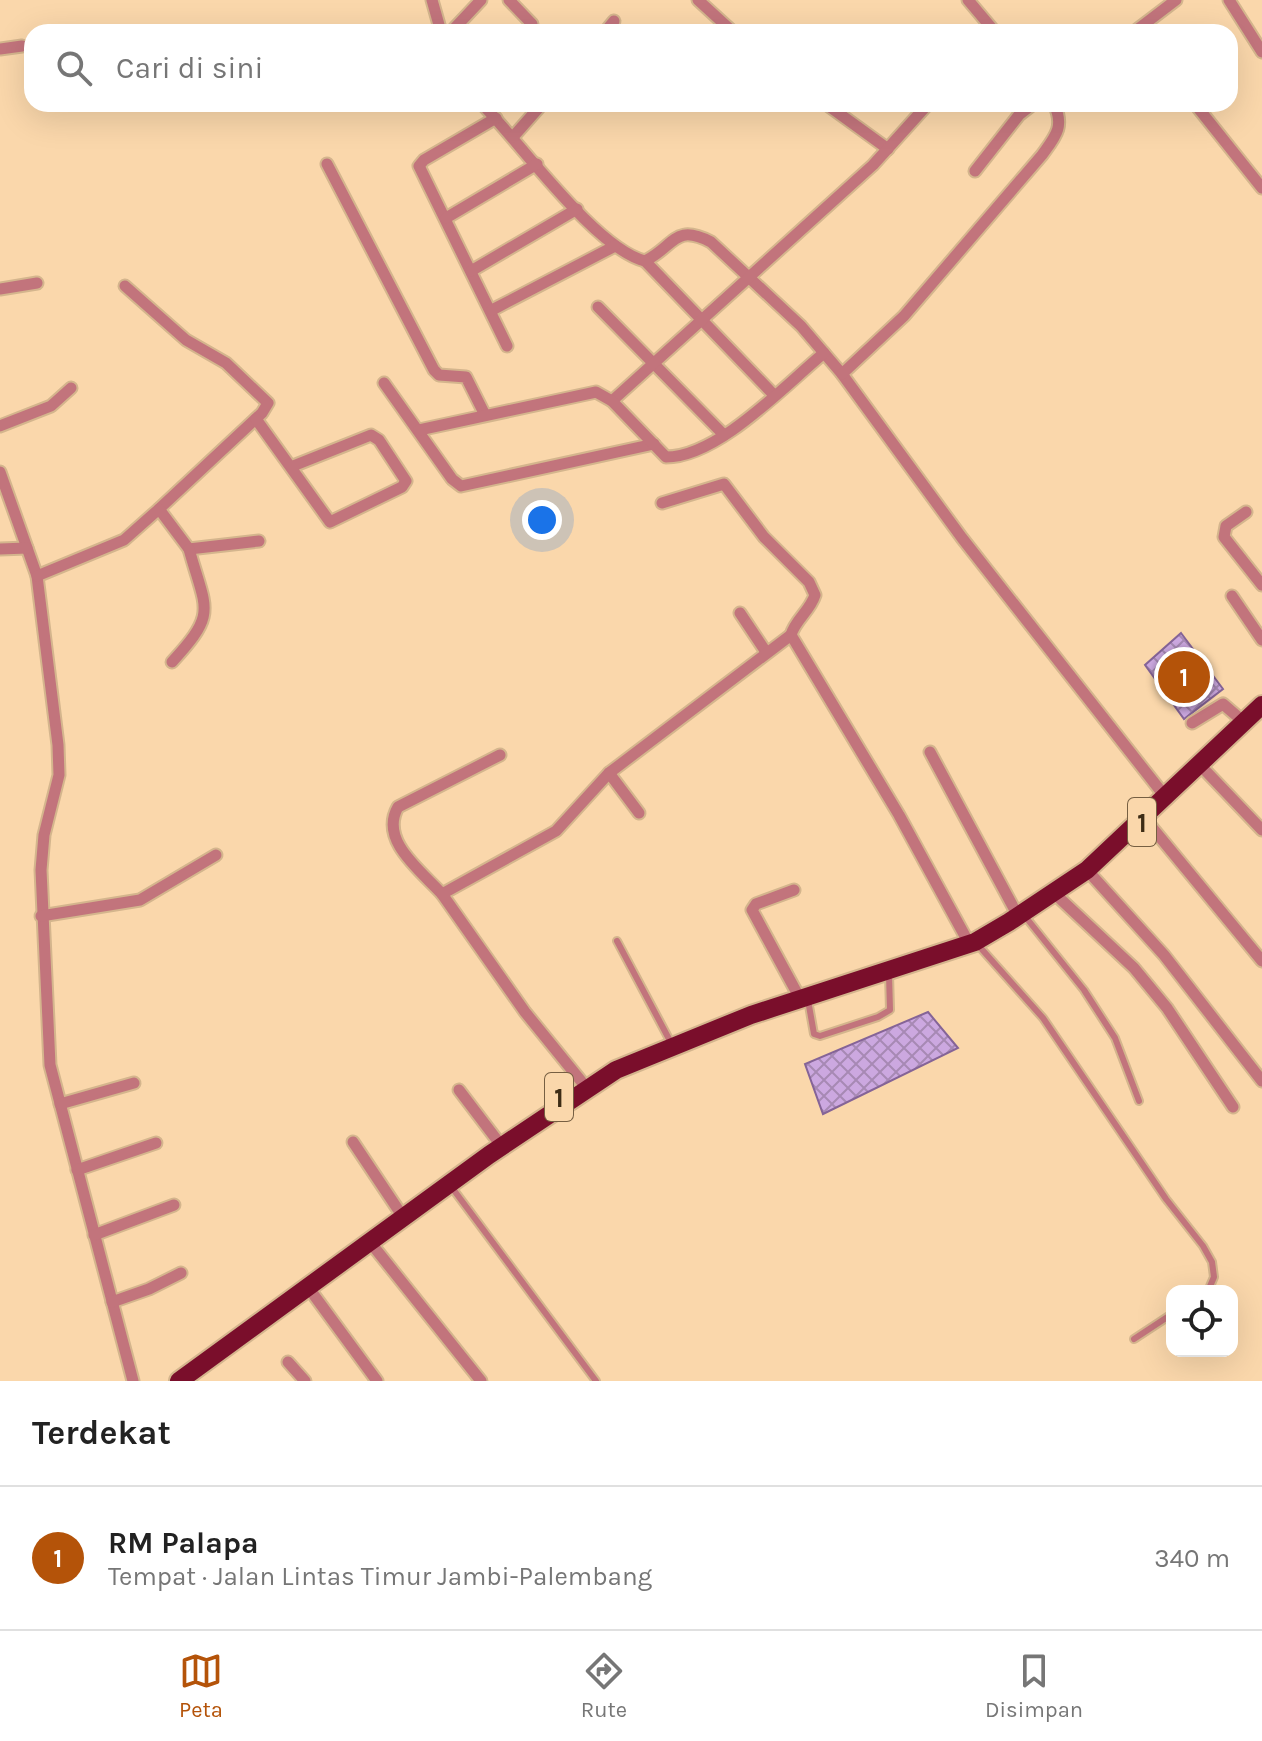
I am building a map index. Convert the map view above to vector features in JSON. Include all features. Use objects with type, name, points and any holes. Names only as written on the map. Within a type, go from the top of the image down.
[{"type":"highway","name":"1","points":[[179,1381],[449,1184],[616,1070],[802,995],[888,971],[1017,917],[1087,870],[1167,799],[1262,705]]},
{"type":"highway","name":"1","points":[[166,1381],[581,1081],[669,1039],[970,939]]},
{"type":"street","points":[[432,0],[439,24]]},
{"type":"street","points":[[458,24],[481,0]]},
{"type":"street","points":[[509,0],[532,24]]},
{"type":"street","points":[[698,0],[724,24]]},
{"type":"street","points":[[968,0],[988,24]]},
{"type":"street","points":[[1151,24],[1176,0]]},
{"type":"street","points":[[1229,0],[1260,46]]},
{"type":"street","points":[[0,49],[22,46]]},
{"type":"street","points":[[490,112],[577,209],[629,257],[645,261],[700,322],[774,395]]},
{"type":"street","points":[[513,137],[535,112]]},
{"type":"street","points":[[837,112],[888,149]]},
{"type":"street","points":[[612,401],[888,149],[921,112]]},
{"type":"street","points":[[975,171],[1023,112]]},
{"type":"street","points":[[842,374],[904,316],[1042,155],[1059,132],[1061,121],[1057,112]]},
{"type":"street","points":[[1201,112],[1262,188]]},
{"type":"street","points":[[496,118],[420,162],[507,346]]},
{"type":"street","points":[[327,164],[434,370],[439,375],[466,377],[485,415]]},
{"type":"street","points":[[446,218],[537,164]]},
{"type":"street","points":[[471,271],[577,209]]},
{"type":"street","points":[[645,261],[679,235],[692,232],[711,242],[750,276],[842,374],[962,538],[1167,799]]},
{"type":"street","points":[[492,310],[615,246]]},
{"type":"street","points":[[0,289],[37,283]]},
{"type":"street","points":[[37,576],[124,540],[256,419],[268,403],[226,363],[186,340],[125,286]]},
{"type":"street","points":[[598,307],[724,435]]},
{"type":"street","points":[[419,430],[588,392],[612,401],[666,457],[682,457],[712,446],[824,353]]},
{"type":"street","points":[[384,383],[452,479],[461,486],[654,444]]},
{"type":"street","points":[[0,426],[51,406],[71,388]]},
{"type":"street","points":[[256,419],[293,466],[323,516],[330,522],[402,487],[406,481],[379,440],[371,435],[293,466]]},
{"type":"street","points":[[0,472],[37,576],[49,648],[59,775],[44,835],[41,916],[50,1065],[133,1381]]},
{"type":"street","points":[[442,894],[556,831],[609,773],[791,635],[793,626],[809,610],[815,595],[809,582],[764,537],[724,484],[662,503]]},
{"type":"street","points":[[159,509],[189,549],[205,617],[201,629],[172,662]]},
{"type":"street","points":[[1246,512],[1226,526],[1224,537],[1262,585]]},
{"type":"street","points":[[189,549],[259,541]]},
{"type":"street","points":[[0,549],[27,548]]},
{"type":"street","points":[[1232,596],[1262,640]]},
{"type":"street","points":[[740,613],[766,652]]},
{"type":"street","points":[[791,635],[970,939]]},
{"type":"street","points":[[1192,723],[1223,704],[1245,723]]},
{"type":"street","points":[[930,752],[1017,917]]},
{"type":"street","points":[[500,755],[398,807],[391,821],[392,835],[442,894],[525,1012],[581,1081]]},
{"type":"street","points":[[1201,766],[1262,830]]},
{"type":"street","points":[[609,773],[639,813]]},
{"type":"street","points":[[1145,819],[1262,961]]},
{"type":"street","points":[[41,916],[140,900],[216,855]]},
{"type":"street","points":[[1087,870],[1164,955],[1262,1081]]},
{"type":"street","points":[[794,890],[756,904],[752,910],[802,995]]},
{"type":"street","points":[[1054,893],[1150,988],[1233,1107]]},
{"type":"street","points":[[60,1104],[134,1083]]},
{"type":"street","points":[[459,1090],[497,1140]]},
{"type":"street","points":[[353,1142],[399,1211]]},
{"type":"street","points":[[77,1170],[156,1143]]},
{"type":"street","points":[[94,1235],[174,1205]]},
{"type":"street","points":[[370,1242],[481,1381]]},
{"type":"street","points":[[112,1302],[181,1273]]},
{"type":"street","points":[[308,1287],[377,1381]]},
{"type":"street","points":[[288,1362],[305,1381]]},
{"type":"lane","points":[[1017,917],[1084,990],[1115,1038],[1139,1101]]},
{"type":"lane","points":[[970,939],[1043,1018],[1166,1199],[1203,1246],[1212,1262],[1214,1277],[1211,1285]]},
{"type":"lane","points":[[617,941],[669,1039]]},
{"type":"lane","points":[[802,995],[817,1036],[890,1010],[888,971]]},
{"type":"lane","points":[[449,1184],[596,1381]]},
{"type":"lane","points":[[1134,1339],[1166,1318]]},
{"type":"building","points":[[1181,633],[1223,689],[1184,719],[1145,665]]},
{"type":"building","points":[[928,1012],[958,1048],[823,1114],[805,1064]]},
{"type":"place","name":"RM Palapa","points":[[1184,677]]}]
